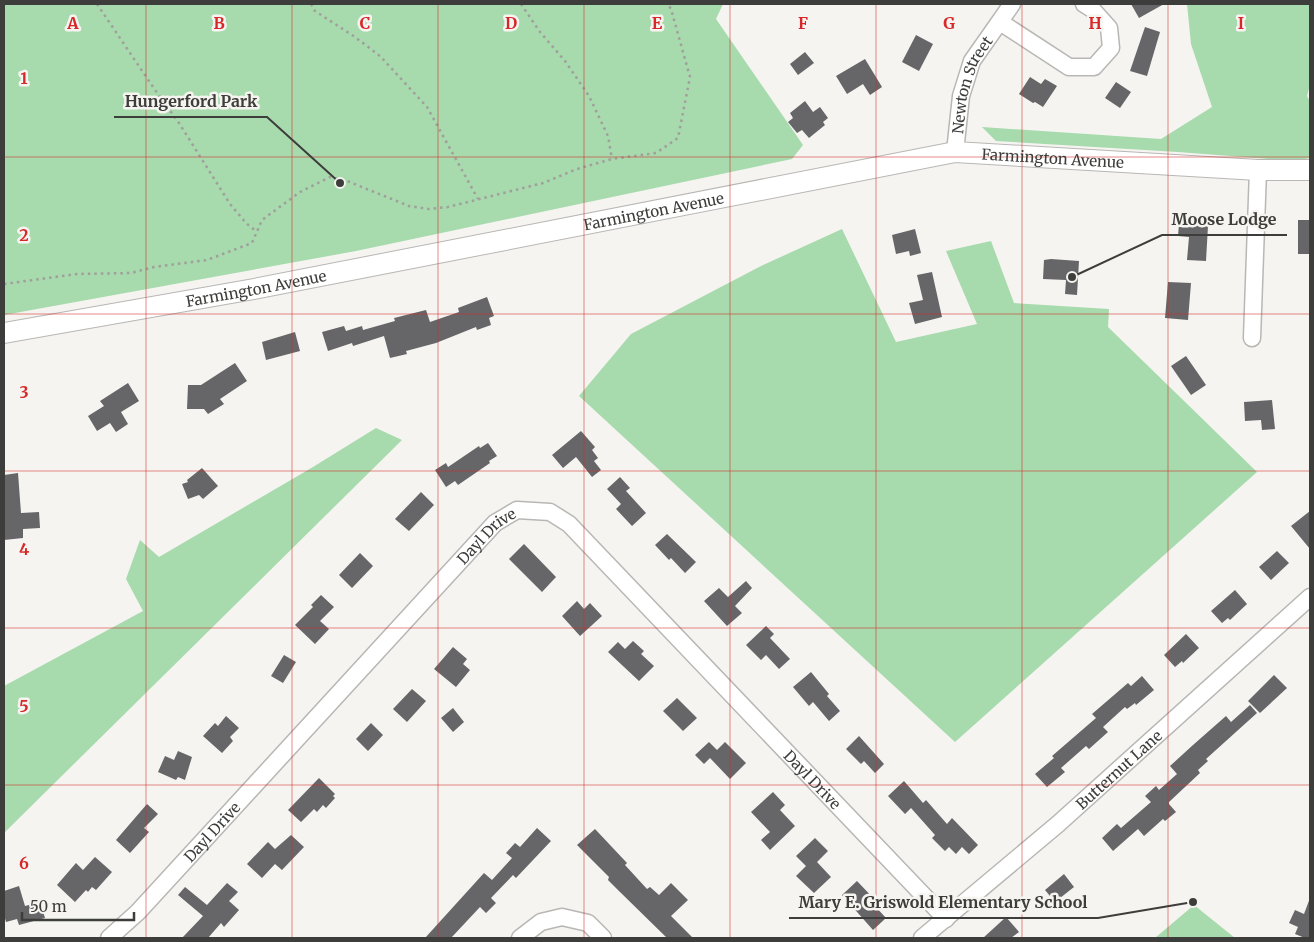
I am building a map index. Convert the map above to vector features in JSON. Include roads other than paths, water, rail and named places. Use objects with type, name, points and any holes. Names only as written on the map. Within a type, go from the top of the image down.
[{"type":"main road","name":"Farmington Avenue","points":[[4,333],[254,289],[955,152],[1258,170],[1310,170]]},
{"type":"street","name":"Newton Street","points":[[955,152],[961,96],[972,61],[1012,4]]},
{"type":"street","name":"Newton Street","points":[[1000,22],[1068,67],[1094,67],[1111,48],[1109,28],[1092,9],[1084,4]]},
{"type":"street","points":[[1252,338],[1258,170]]},
{"type":"street","name":"Dayl Drive","points":[[109,938],[138,912],[495,523],[517,510],[550,512],[569,524],[946,919]]},
{"type":"street","name":"Butternut Lane","points":[[922,938],[1066,818],[1310,596]]},
{"type":"street","points":[[520,938],[541,922],[562,917],[588,923],[603,938]]},
{"type":"place","name":"Hungerford Park","points":[[340,183]]},
{"type":"place","name":"Moose Lodge","points":[[1072,277]]},
{"type":"place","name":"Mary E. Griswold Elementary School","points":[[1193,902]]}]
